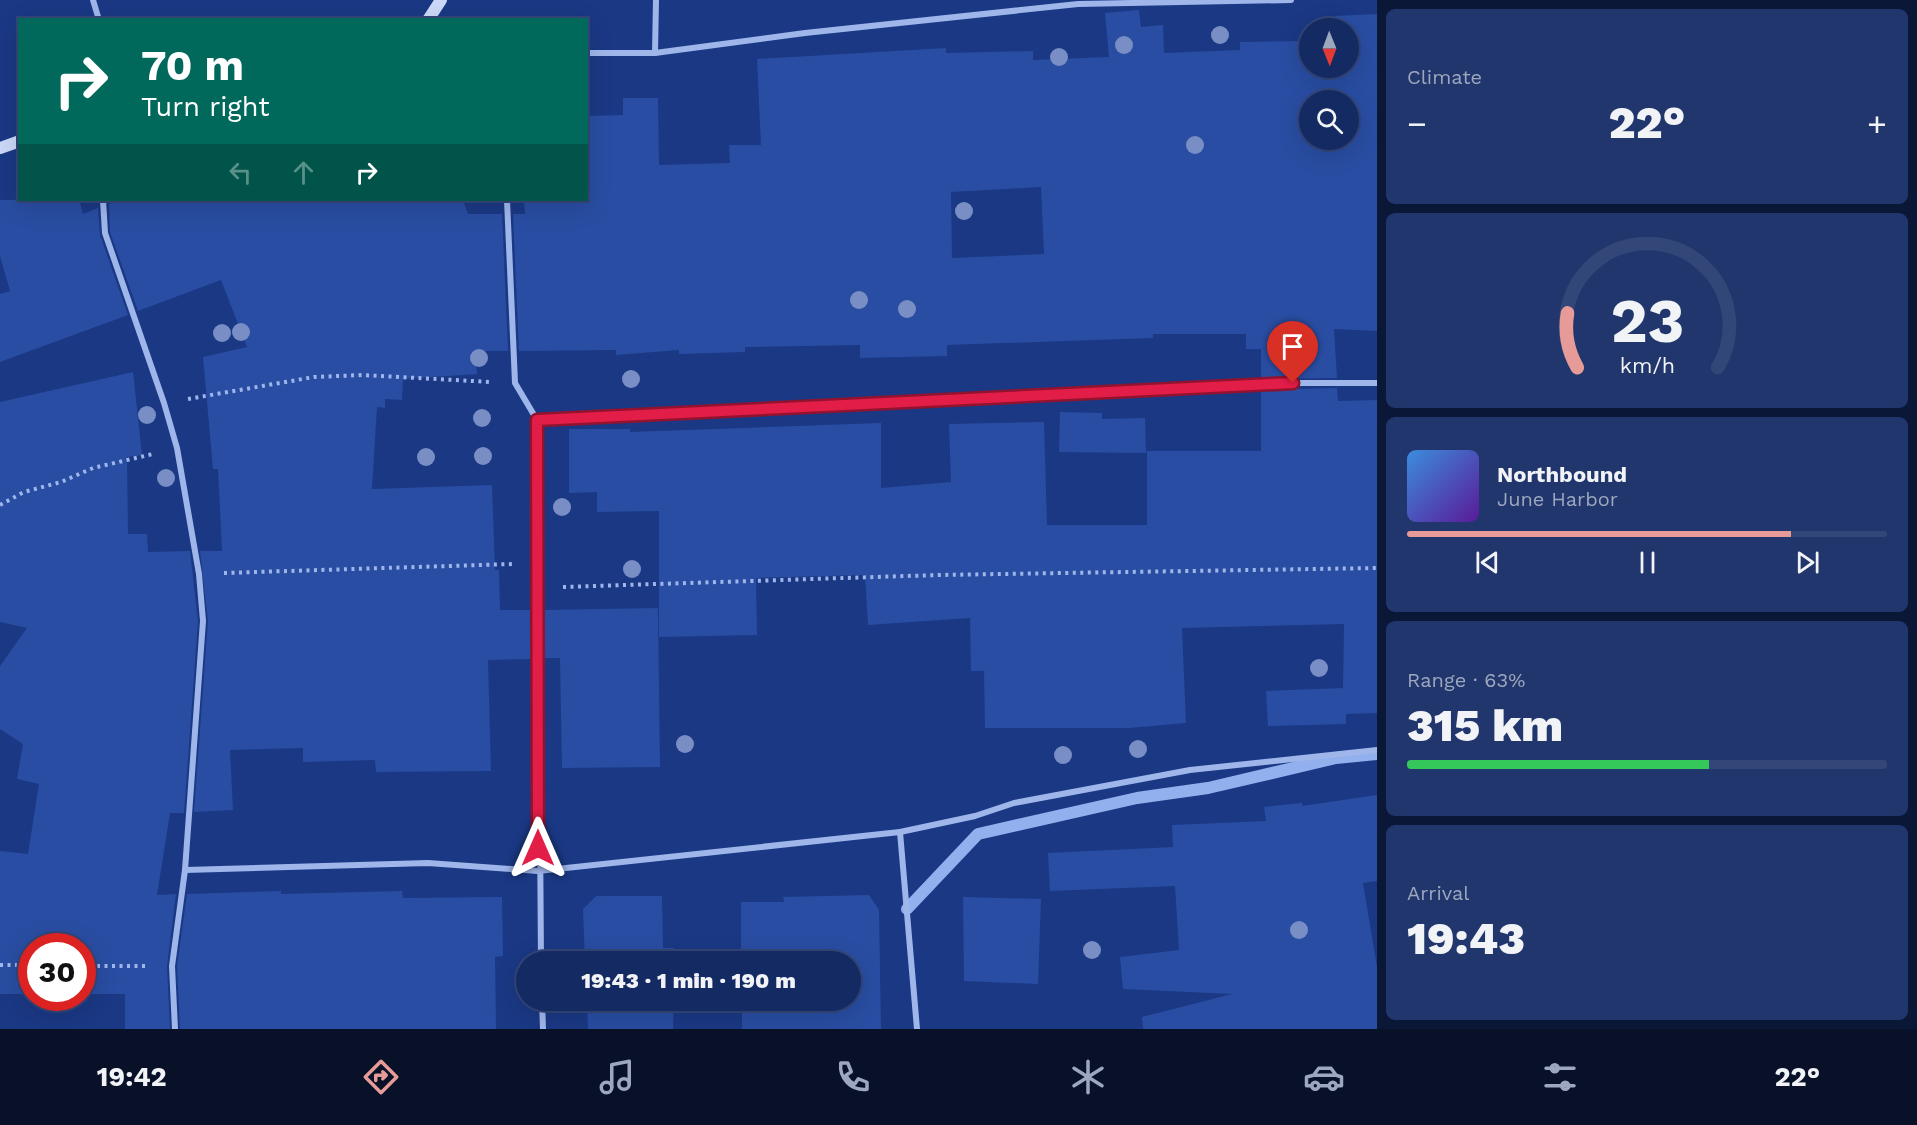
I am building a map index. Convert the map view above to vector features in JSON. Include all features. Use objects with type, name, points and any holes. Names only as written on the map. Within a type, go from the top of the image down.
[{"type":"street","points":[[93,0],[98,18]]},
{"type":"street","points":[[429,18],[441,0]]},
{"type":"street","points":[[656,0],[656,53]]},
{"type":"street","points":[[588,53],[656,53],[805,33],[1078,4],[1291,0]]},
{"type":"street","points":[[0,148],[18,142]]},
{"type":"street","points":[[103,201],[105,233],[164,403],[177,448],[199,574],[203,621],[185,870],[172,966],[175,1029]]},
{"type":"street","points":[[507,201],[515,383],[537,420],[538,871],[541,951]]},
{"type":"street","points":[[537,420],[1293,383],[1377,383]]},
{"type":"street","points":[[185,870],[429,863],[538,871],[900,832],[975,816],[1014,803],[1190,770],[1377,750]]},
{"type":"street","points":[[900,832],[917,1029]]},
{"type":"street","points":[[542,1011],[543,1029]]},
{"type":"path","points":[[164,403],[314,377],[362,375],[515,383]]},
{"type":"path","points":[[0,505],[24,492],[60,482],[93,468],[177,448]]},
{"type":"path","points":[[199,574],[538,563]]},
{"type":"path","points":[[538,588],[938,575],[1377,568]]},
{"type":"path","points":[[0,965],[18,965]]},
{"type":"path","points":[[96,966],[172,966]]},
{"type":"building","points":[[1139,10],[1141,27],[1163,25],[1164,53],[1240,50],[1240,42],[1299,41],[1299,78],[1359,78],[1359,18],[1335,18],[1335,16],[1377,14],[1377,331],[1334,329],[1337,378],[1261,379],[1261,349],[1246,349],[1246,334],[1153,334],[1153,338],[947,345],[947,356],[860,358],[860,345],[745,347],[745,352],[679,354],[679,350],[616,355],[616,350],[519,351],[513,214],[525,214],[524,201],[588,201],[588,116],[623,115],[623,98],[658,98],[659,165],[730,163],[729,145],[761,145],[757,59],[946,48],[946,53],[1033,51],[1033,60],[1109,57],[1105,13]],"holes":[[[1041,187],[1044,254],[952,258],[951,192]]]},
{"type":"building","points":[[0,200],[79,201],[83,214],[98,208],[100,235],[128,315],[0,362],[0,294],[10,291],[0,256]]},
{"type":"building","points":[[119,201],[463,201],[468,214],[502,214],[508,351],[475,351],[477,374],[403,379],[402,400],[385,399],[385,408],[377,407],[372,489],[492,485],[495,570],[499,570],[500,610],[533,610],[534,659],[488,660],[491,771],[376,772],[375,760],[303,762],[303,748],[230,750],[233,810],[194,812],[208,621],[200,551],[222,551],[218,469],[213,469],[203,357],[247,347],[221,280],[138,311],[110,232],[109,204]]},
{"type":"building","points":[[133,372],[142,455],[127,457],[128,534],[147,534],[148,552],[190,551],[198,621],[184,813],[170,813],[157,895],[176,894],[167,966],[170,1029],[125,1029],[125,994],[96,994],[96,933],[18,933],[18,994],[0,994],[0,851],[28,854],[39,784],[17,779],[23,744],[0,729],[0,666],[27,628],[0,622],[0,402]]},
{"type":"building","points":[[1337,388],[1338,401],[1377,400],[1377,713],[1346,714],[1346,724],[1268,726],[1266,691],[1343,688],[1344,624],[1182,628],[1186,723],[1129,728],[985,728],[984,671],[971,671],[970,618],[868,625],[865,575],[756,578],[757,635],[659,637],[659,511],[597,512],[597,492],[569,493],[569,429],[630,429],[630,432],[881,423],[881,488],[951,482],[949,424],[1044,422],[1047,525],[1147,525],[1147,451],[1261,451],[1261,390]]},
{"type":"building","points":[[1060,412],[1102,413],[1102,419],[1145,418],[1146,453],[1059,452]]},
{"type":"building","points":[[658,608],[660,767],[562,768],[560,658],[544,658],[544,610]]},
{"type":"building","points":[[1377,795],[1377,881],[1363,883],[1377,967],[1377,1029],[1143,1029],[1142,1017],[1232,994],[1123,989],[1120,957],[1179,950],[1175,886],[1050,891],[1048,853],[1173,847],[1172,825],[1266,821],[1264,807],[1302,803],[1302,806]]},
{"type":"building","points":[[281,891],[281,894],[402,891],[403,898],[502,897],[503,956],[495,957],[496,1029],[180,1029],[177,966],[187,894]]},
{"type":"building","points":[[869,895],[879,910],[881,1029],[742,1029],[742,1011],[861,1011],[861,951],[741,951],[741,902],[784,902],[783,897]]},
{"type":"building","points":[[596,896],[662,896],[663,948],[674,948],[674,951],[585,951],[583,909]]},
{"type":"building","points":[[963,897],[1041,899],[1038,984],[964,981]]},
{"type":"building","points":[[587,1011],[674,1011],[673,1029],[588,1029]]},
{"type":"waterway","points":[[907,909],[978,834],[1137,798],[1208,788],[1336,758],[1377,754]]},
{"type":"route","points":[[538,848],[537,420],[1293,383]]}]
